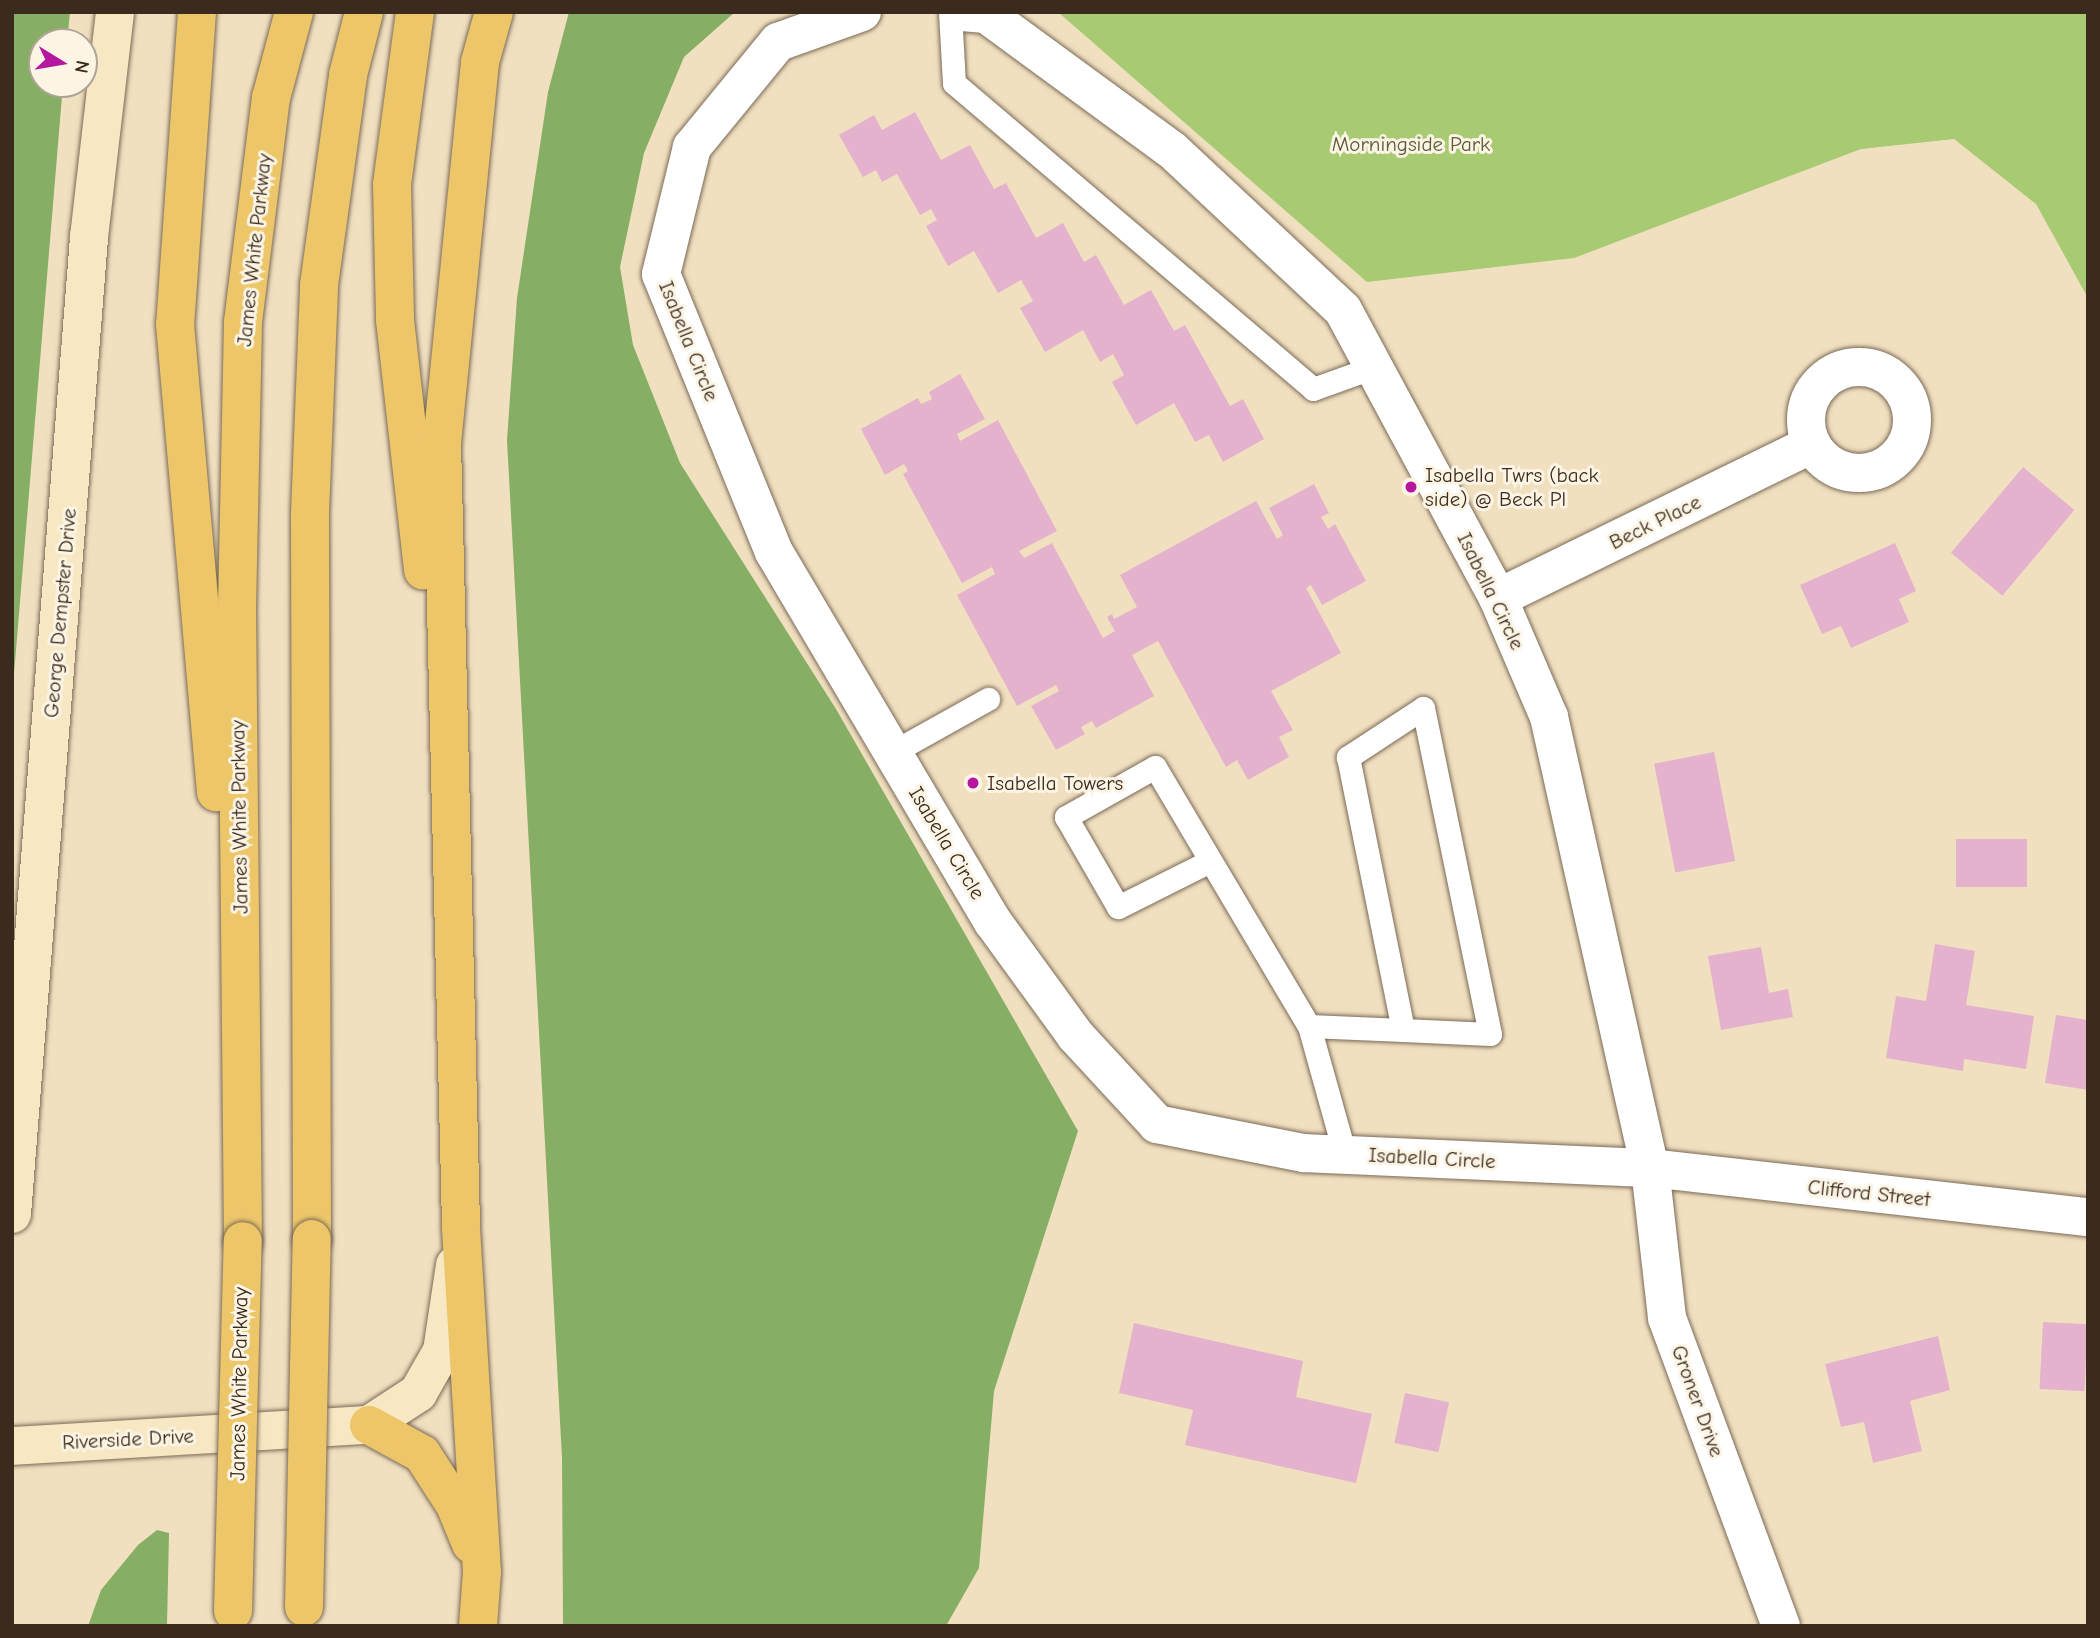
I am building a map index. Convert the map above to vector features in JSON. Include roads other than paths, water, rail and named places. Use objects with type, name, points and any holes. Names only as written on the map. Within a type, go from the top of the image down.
[{"type":"highway","points":[[197,12],[175,324],[243,1104]]},
{"type":"highway","name":"James White Parkway","points":[[233,1618],[243,1241],[237,609],[243,322],[271,98],[294,12]]},
{"type":"highway","points":[[303,1616],[312,1238],[310,513],[319,285],[348,75],[365,12]]},
{"type":"highway","points":[[415,12],[392,185],[394,320],[450,770]]},
{"type":"highway","points":[[478,1626],[482,1572],[461,1225],[442,443],[480,62],[494,12]]},
{"type":"highway","points":[[369,1425],[422,1454],[456,1505],[482,1572]]},
{"type":"main road","name":"George Dempster Drive","points":[[12,1214],[89,237],[115,12]]},
{"type":"main road","points":[[369,1425],[418,1393],[442,1351],[461,1225]]},
{"type":"main road","name":"Riverside Drive","points":[[12,1446],[369,1425]]},
{"type":"street","name":"Isabella Circle","points":[[862,12],[778,42],[692,147],[661,274],[774,552],[1002,933],[1075,1035],[1157,1124],[1304,1153],[1650,1168],[1549,717],[1498,598],[1343,310],[1172,150],[986,14],[962,12]]},
{"type":"street","name":"Beck Place","points":[[1498,598],[1811,445]]},
{"type":"street","name":"Clifford Street","points":[[1650,1168],[2088,1217]]},
{"type":"street","name":"Groner Drive","points":[[1650,1168],[1667,1318],[1781,1626]]},
{"type":"lane","points":[[950,12],[954,83],[1302,380],[1313,389],[1374,367]]},
{"type":"lane","points":[[892,752],[988,699]]},
{"type":"lane","points":[[1310,1026],[1403,1031],[1490,1034],[1423,708],[1348,757],[1403,1031]]},
{"type":"lane","points":[[1210,861],[1118,907],[1066,817],[1155,767],[1310,1026],[1345,1154]]},
{"type":"place","name":"Isabella Twrs (back side) @ Beck Pl","points":[[1411,487]]},
{"type":"place","name":"Isabella Towers","points":[[973,783]]},
{"type":"park label","name":"Morningside Park","points":[[1411,144]]}]
